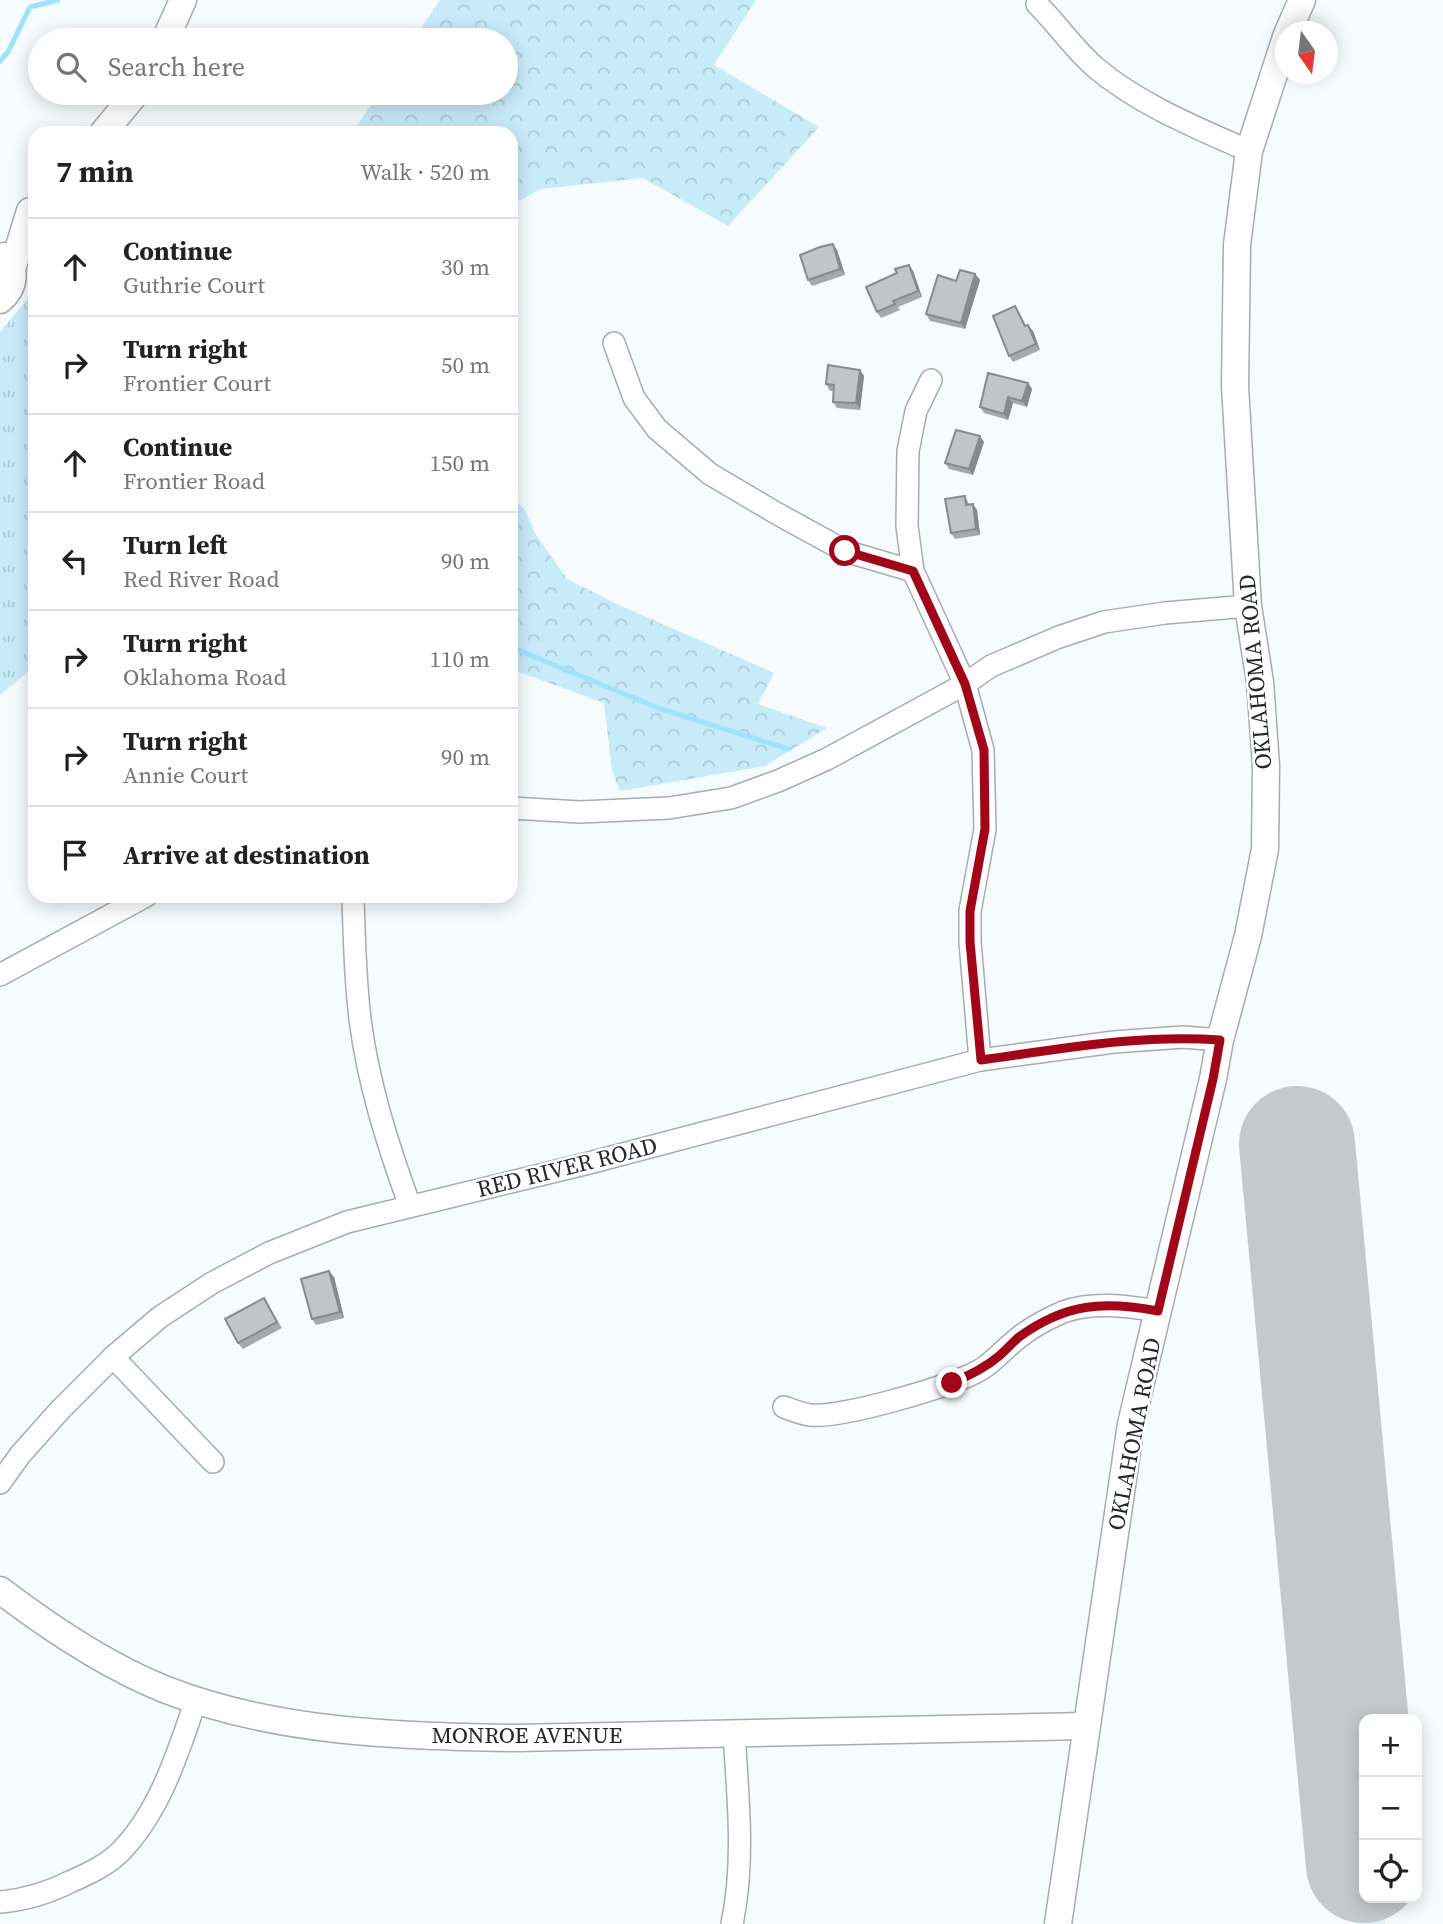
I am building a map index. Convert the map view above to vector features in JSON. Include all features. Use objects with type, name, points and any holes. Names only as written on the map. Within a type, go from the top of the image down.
[{"type":"street","points":[[170,28],[183,0]]},
{"type":"street","points":[[1293,21],[1302,0]]},
{"type":"street","points":[[1037,4],[1098,70],[1192,126],[1249,151]]},
{"type":"street","name":"OKLAHOMA ROAD","points":[[1058,1924],[1131,1424],[1220,1040],[1248,936],[1265,849],[1266,766],[1262,706],[1248,606],[1235,386],[1237,245],[1249,151],[1275,71]]},
{"type":"street","points":[[109,126],[126,105]]},
{"type":"street","points":[[0,238],[28,213]]},
{"type":"street","points":[[0,300],[13,280],[6,261],[28,218]]},
{"type":"street","points":[[614,342],[634,398],[657,429],[710,474],[845,551],[913,571]]},
{"type":"street","points":[[931,380],[916,411],[908,451],[907,526],[913,571],[965,684],[984,750],[985,829],[970,911],[972,980],[981,1060]]},
{"type":"street","points":[[518,808],[580,812],[670,808],[731,798],[827,759],[1002,662],[1059,637],[1104,622],[1165,612],[1248,606]]},
{"type":"street","points":[[0,975],[133,903]]},
{"type":"street","points":[[354,903],[354,952],[360,1020],[388,1147],[410,1206]]},
{"type":"street","name":"RED RIVER ROAD","points":[[0,1483],[44,1428],[113,1357],[160,1317],[212,1283],[269,1253],[347,1222],[589,1163],[981,1060],[1114,1042],[1183,1037],[1220,1040]]},
{"type":"street","points":[[784,1407],[811,1415],[854,1410],[952,1383],[980,1370],[1017,1339],[1065,1311],[1122,1305],[1158,1311]]},
{"type":"street","points":[[113,1357],[213,1462]]},
{"type":"street","name":"MONROE AVENUE","points":[[0,1590],[72,1640],[163,1688],[196,1700],[279,1721],[331,1729],[424,1737],[517,1738],[1086,1726]]},
{"type":"street","points":[[0,1902],[14,1901],[54,1889],[94,1871],[121,1851],[143,1824],[163,1787],[196,1700]]},
{"type":"street","points":[[732,1924],[739,1891],[740,1863],[734,1734]]},
{"type":"shaded area","points":[[1285,1139],[1313,1150],[1366,1714],[1359,1714],[1359,1903],[1383,1903],[1385,1924],[1355,1924]]},
{"type":"green space","points":[[440,0],[756,0],[714,65],[819,127],[728,226],[643,178],[541,189],[518,201],[518,126],[357,126],[371,105],[518,105],[518,28],[421,28]]},
{"type":"green space","points":[[28,299],[28,672],[0,695],[0,332]]},
{"type":"green space","points":[[518,503],[525,510],[536,535],[567,579],[619,605],[774,673],[758,704],[827,728],[765,766],[620,791],[612,771],[604,703],[518,672]]},
{"type":"building","points":[[833,244],[840,269],[808,280],[800,255]]},
{"type":"building","points":[[909,265],[918,291],[893,301],[895,304],[877,312],[866,287],[897,273],[895,269]]},
{"type":"building","points":[[960,270],[975,274],[961,323],[926,314],[938,275],[956,281]]},
{"type":"building","points":[[1015,306],[1025,326],[1028,325],[1036,344],[1009,356],[993,316]]},
{"type":"building","points":[[828,365],[860,370],[856,403],[833,402],[834,385],[826,384]]},
{"type":"building","points":[[988,373],[1028,383],[1022,401],[1008,397],[1004,414],[980,407]]},
{"type":"building","points":[[956,430],[980,436],[969,469],[945,463]]},
{"type":"building","points":[[965,496],[966,505],[973,504],[976,529],[951,533],[945,499]]},
{"type":"building","points":[[329,1271],[340,1312],[312,1319],[301,1279]]},
{"type":"building","points":[[264,1298],[277,1322],[238,1343],[225,1319]]},
{"type":"waterway","points":[[0,61],[8,52],[30,7],[58,0]]},
{"type":"waterway","points":[[518,650],[658,708],[788,749]]},
{"type":"runway","points":[[1297,1144],[1362,1840]]},
{"type":"route","points":[[845,551],[913,571],[965,684],[984,750],[985,829],[980,869],[970,911],[972,980],[981,1060],[1114,1042],[1183,1037],[1220,1040],[1158,1311],[1122,1305],[1065,1311],[1017,1339],[980,1370],[952,1383]]}]
